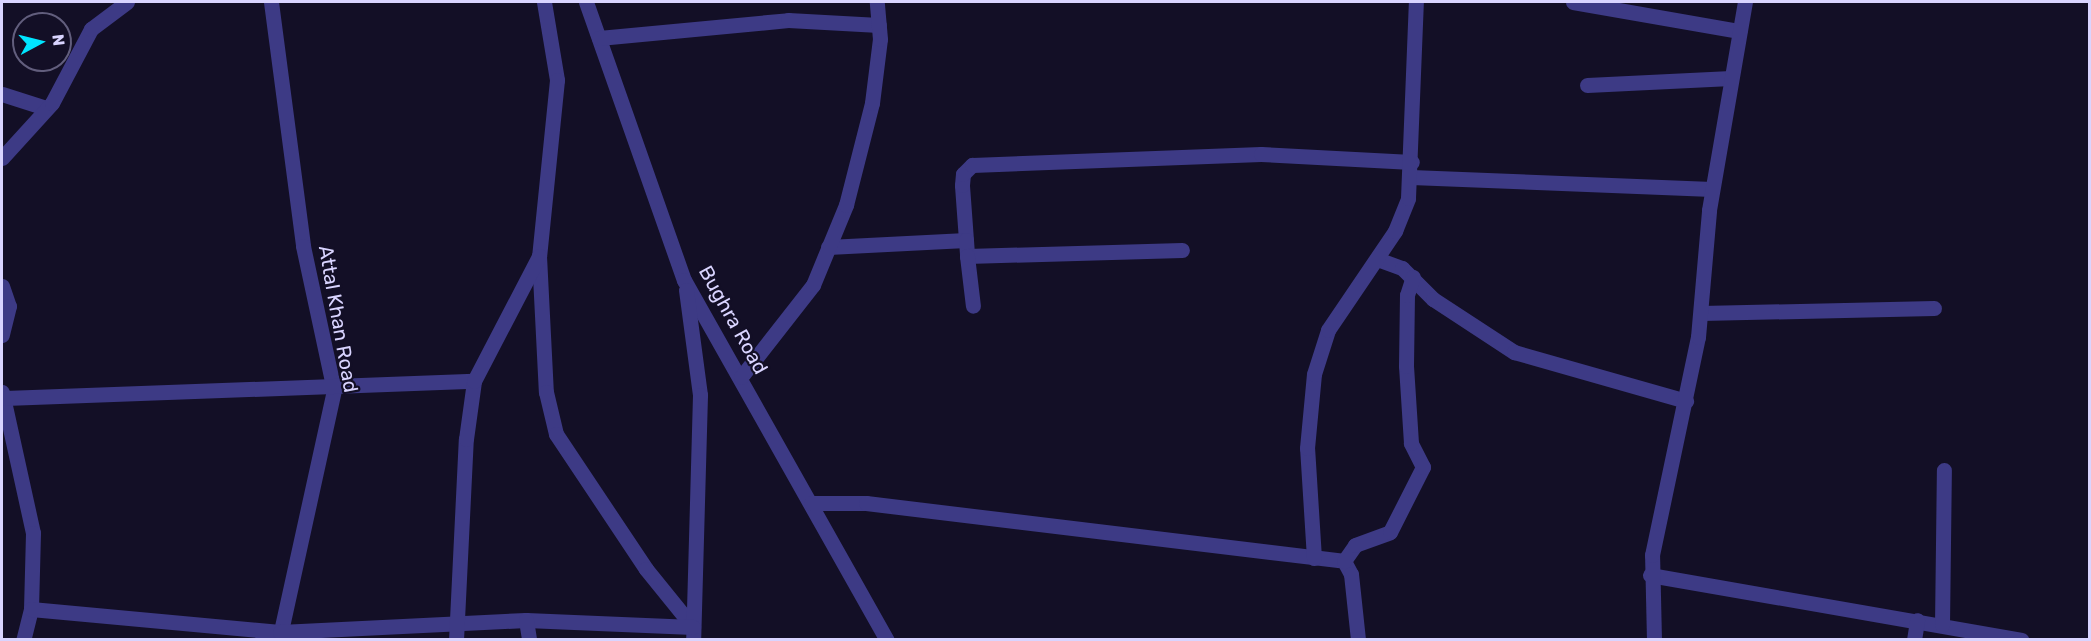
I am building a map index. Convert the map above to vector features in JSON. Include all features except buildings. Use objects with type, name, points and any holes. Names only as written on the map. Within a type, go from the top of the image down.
[{"type":"street","points":[[2,158],[46,108],[92,28],[127,2]]},
{"type":"street","name":"Attal Khan Road","points":[[271,2],[303,246],[334,390],[280,636]]},
{"type":"street","points":[[544,2],[556,100],[539,255],[546,392],[556,434],[646,570],[693,633]]},
{"type":"street","name":"Bughra Road","points":[[586,2],[684,280],[811,503],[879,633],[887,639]]},
{"type":"street","points":[[741,377],[806,295],[846,205],[872,103],[879,25],[877,2]]},
{"type":"street","points":[[1314,558],[1307,448],[1317,354],[1402,216],[1412,169],[1416,2]]},
{"type":"street","points":[[1573,2],[1739,31]]},
{"type":"street","points":[[1654,639],[1650,575],[1686,400],[1701,313],[1712,189],[1745,2]]},
{"type":"street","points":[[599,38],[788,20],[879,25]]},
{"type":"street","points":[[1587,85],[1731,78]]},
{"type":"street","points":[[2,94],[46,108]]},
{"type":"street","points":[[973,306],[962,184],[963,174],[972,165],[1261,154],[1412,169],[1712,189]]},
{"type":"street","points":[[828,247],[1182,250]]},
{"type":"street","points":[[456,633],[474,381],[539,255]]},
{"type":"street","points":[[1377,259],[1413,277],[1487,339],[1514,352],[1686,400]]},
{"type":"street","points":[[1344,561],[1355,544],[1389,532],[1423,467],[1412,443],[1406,366],[1407,296],[1413,277]]},
{"type":"street","points":[[684,280],[700,395],[693,633]]},
{"type":"street","points":[[2,286],[9,306],[2,335]]},
{"type":"street","points":[[1701,313],[1934,308]]},
{"type":"street","points":[[23,639],[31,609],[33,533],[3,395],[334,390],[474,381]]},
{"type":"street","points":[[1942,625],[1944,470]]},
{"type":"street","points":[[811,503],[866,503],[1344,561]]},
{"type":"street","points":[[1344,561],[1351,574],[1358,639]]},
{"type":"street","points":[[1650,575],[2021,639]]},
{"type":"street","points":[[31,609],[280,636],[456,633],[526,620],[693,633]]},
{"type":"street","points":[[526,620],[529,639]]},
{"type":"street","points":[[1914,639],[1917,620]]}]
